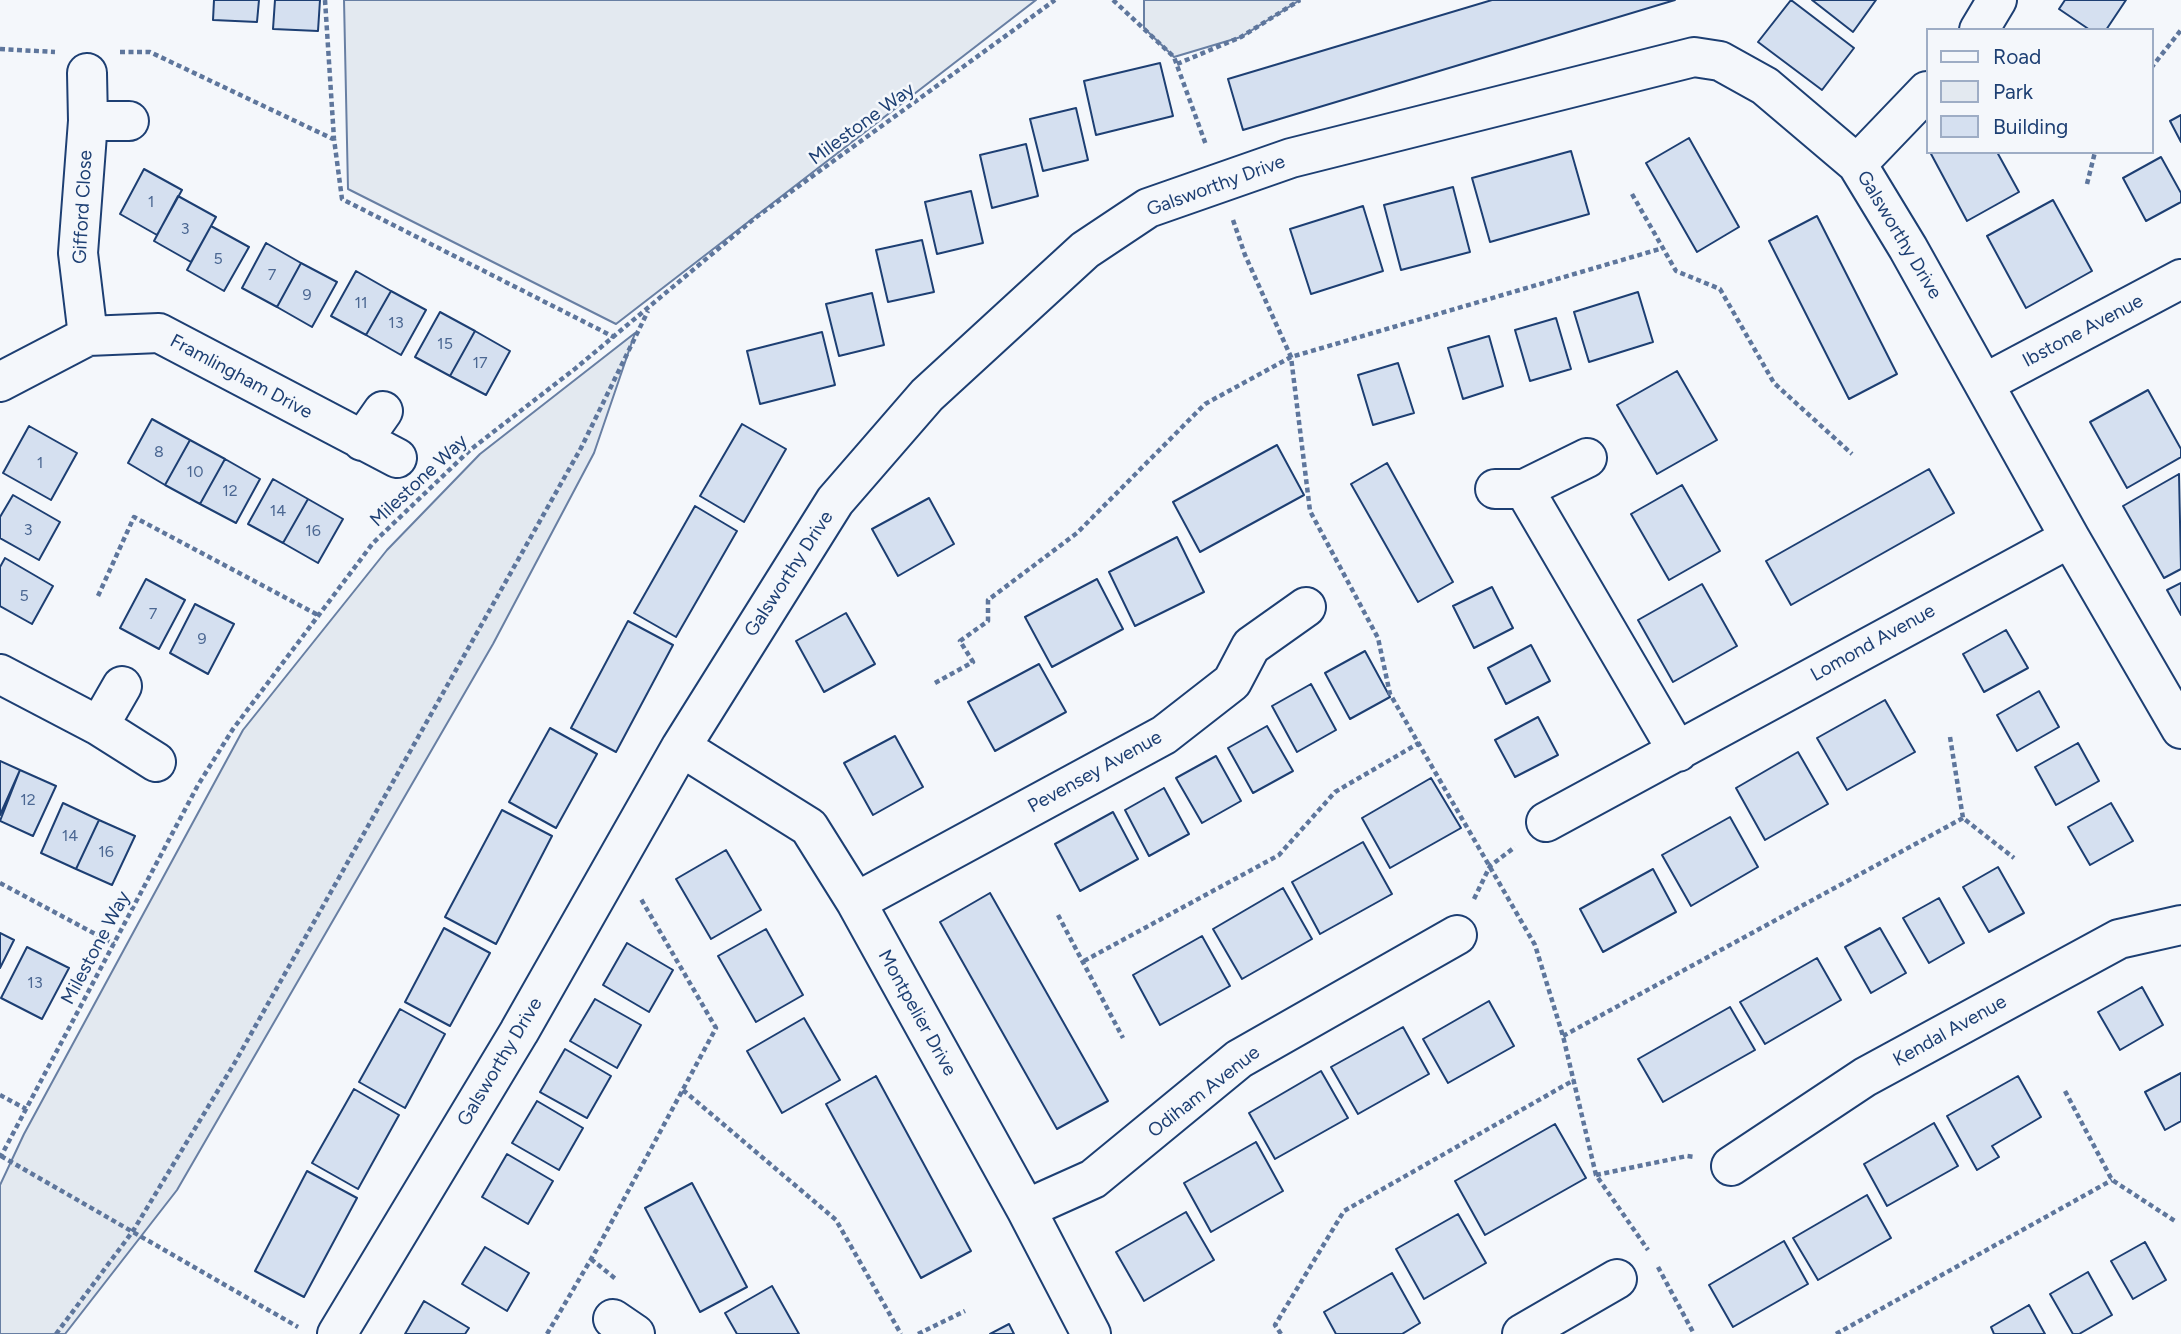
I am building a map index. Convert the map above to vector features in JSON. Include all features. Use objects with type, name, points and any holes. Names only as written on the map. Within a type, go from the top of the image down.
[{"type":"street","points":[[1980,28],[1997,0]]},
{"type":"street","name":"Galsworthy Drive","points":[[337,1334],[519,1032],[681,747],[835,501],[927,395],[1085,250],[1147,208],[1291,158],[1695,57],[1720,61],[1765,86],[1857,164],[2181,729]]},
{"type":"street","name":"Gifford Close","points":[[85,59],[88,121],[78,253],[88,335]]},
{"type":"street","points":[[1857,164],[1926,92]]},
{"type":"street","points":[[88,121],[129,121]]},
{"type":"street","name":"Ibstone Avenue","points":[[1985,383],[2181,279]]},
{"type":"street","name":"Framlingham Drive","points":[[0,382],[88,335],[159,334],[372,426],[397,458]]},
{"type":"street","points":[[1587,458],[1509,489],[1678,752]]},
{"type":"street","name":"Lomond Avenue","points":[[1546,822],[1678,752],[1888,634],[2070,538]]},
{"type":"street","name":"Pevensey Avenue","points":[[856,902],[1164,735],[1232,682],[1251,646],[1306,607]]},
{"type":"street","points":[[0,674],[99,726],[156,762]]},
{"type":"street","points":[[99,726],[122,686]]},
{"type":"street","name":"Montpelier Drive","points":[[681,747],[809,827],[856,902],[1026,1209],[1091,1334]]},
{"type":"street","name":"Kendal Avenue","points":[[1731,1166],[1865,1077],[2119,939],[2181,925]]},
{"type":"street","name":"Odiham Avenue","points":[[1026,1209],[1093,1180],[1239,1059],[1457,935]]},
{"type":"street","points":[[1522,1334],[1617,1279]]},
{"type":"path","points":[[325,0],[334,139],[342,199],[614,337]]},
{"type":"path","name":"Milestone Way","points":[[0,1157],[198,785],[226,740],[373,543],[461,458],[614,337],[754,218],[1055,0]]},
{"type":"path","points":[[1113,0],[1174,57],[1177,64],[1245,255],[1292,357],[1310,511],[1378,638],[1390,694],[1535,945],[1563,1036],[1597,1175],[1650,1254]]},
{"type":"path","points":[[1177,64],[1241,37],[1300,0]]},
{"type":"path","points":[[2153,65],[2181,30]]},
{"type":"path","points":[[0,49],[85,59],[150,52],[334,139]]},
{"type":"path","points":[[2087,184],[2094,154]]},
{"type":"path","points":[[1632,194],[1676,271],[1720,289],[1774,383],[1852,454]]},
{"type":"path","points":[[936,683],[972,662],[960,641],[988,621],[988,600],[1077,533],[1205,404],[1292,357],[1663,248]]},
{"type":"path","points":[[57,1334],[133,1231],[234,1064],[567,472],[650,307]]},
{"type":"path","points":[[97,596],[134,517],[318,615]]},
{"type":"path","points":[[1950,737],[1963,818],[2014,858]]},
{"type":"path","points":[[1083,961],[1279,856],[1335,792],[1419,743]]},
{"type":"path","points":[[1563,1036],[1963,818]]},
{"type":"path","points":[[547,1334],[597,1249],[716,1028],[617,859]]},
{"type":"path","points":[[0,883],[114,944]]},
{"type":"path","points":[[1058,915],[1123,1038]]},
{"type":"path","points":[[1280,1334],[1275,1325],[1344,1211],[1574,1080]]},
{"type":"path","points":[[683,1090],[836,1220],[901,1334]]},
{"type":"path","points":[[2065,1091],[2112,1180],[2175,1221]]},
{"type":"path","points":[[0,1095],[26,1109]]},
{"type":"path","points":[[1597,1175],[1687,1156],[1731,1166]]},
{"type":"path","points":[[0,1157],[311,1334]]},
{"type":"path","points":[[1836,1334],[2112,1180]]},
{"type":"path","points":[[1657,1265],[1694,1334]]},
{"type":"path","points":[[918,1334],[965,1311]]},
{"type":"green space","points":[[344,0],[1036,0],[616,324],[348,189]]},
{"type":"green space","points":[[1144,0],[1300,0],[1241,37],[1174,57],[1144,28]]},
{"type":"green space","points":[[635,333],[594,453],[493,644],[177,1190],[65,1334],[0,1334],[0,1185],[24,1134],[243,730],[387,550],[480,454]]},
{"type":"building","points":[[214,0],[259,0],[257,22],[213,20]]},
{"type":"building","points":[[275,0],[320,0],[318,31],[273,29]]},
{"type":"building","points":[[1492,0],[1675,0],[1243,130],[1228,79]]},
{"type":"building","points":[[1791,0],[1854,48],[1822,90],[1758,42]]},
{"type":"building","points":[[1812,0],[1876,0],[1853,32]]},
{"type":"building","points":[[2065,0],[2126,0],[2107,28],[2087,28],[2059,9]]},
{"type":"building","points":[[1160,63],[1173,116],[1096,135],[1084,81]]},
{"type":"building","points":[[1076,108],[1088,160],[1043,171],[1030,119]]},
{"type":"building","points":[[2181,115],[2181,142],[2170,121]]},
{"type":"building","points":[[1689,138],[1739,227],[1697,252],[1646,163]]},
{"type":"building","points":[[1026,144],[1038,196],[992,208],[980,155]]},
{"type":"building","points":[[1571,151],[1589,214],[1490,242],[1472,178]]},
{"type":"building","points":[[1931,154],[1998,154],[2019,192],[1967,221]]},
{"type":"building","points":[[2161,157],[2181,193],[2181,202],[2146,221],[2123,178]]},
{"type":"building","points":[[144,169],[182,190],[157,235],[120,214]]},
{"type":"building","points":[[1453,187],[1470,252],[1401,270],[1384,205]]},
{"type":"building","points":[[971,191],[983,243],[937,254],[925,202]]},
{"type":"building","points":[[178,196],[216,217],[191,262],[154,241]]},
{"type":"building","points":[[2053,200],[2092,271],[2026,308],[1987,236]]},
{"type":"building","points":[[1363,206],[1383,271],[1311,294],[1290,229]]},
{"type":"building","points":[[1817,216],[1897,374],[1849,399],[1769,241]]},
{"type":"building","points":[[211,226],[249,247],[224,291],[187,270]]},
{"type":"building","points":[[922,240],[934,292],[888,302],[876,250]]},
{"type":"building","points":[[266,243],[301,263],[277,307],[242,288]]},
{"type":"building","points":[[301,263],[337,282],[312,327],[277,307]]},
{"type":"building","points":[[356,271],[391,291],[366,335],[331,316]]},
{"type":"building","points":[[391,291],[426,310],[401,355],[366,335]]},
{"type":"building","points":[[1638,292],[1653,342],[1589,362],[1574,312]]},
{"type":"building","points":[[872,293],[884,345],[839,356],[826,304]]},
{"type":"building","points":[[440,312],[475,331],[450,376],[415,357]]},
{"type":"building","points":[[1556,318],[1571,369],[1530,381],[1515,330]]},
{"type":"building","points":[[475,331],[510,351],[486,395],[450,376]]},
{"type":"building","points":[[822,332],[835,385],[760,404],[747,351]]},
{"type":"building","points":[[1489,336],[1503,386],[1463,399],[1448,348]]},
{"type":"building","points":[[1398,363],[1414,413],[1373,425],[1358,375]]},
{"type":"building","points":[[1677,371],[1717,440],[1657,474],[1617,405]]},
{"type":"building","points":[[2148,390],[2181,449],[2181,457],[2127,488],[2090,422]]},
{"type":"building","points":[[152,419],[190,440],[165,485],[128,463]]},
{"type":"building","points":[[742,424],[786,449],[744,522],[700,496]]},
{"type":"building","points":[[29,426],[77,453],[51,500],[3,473]]},
{"type":"building","points":[[190,440],[225,459],[200,504],[165,485]]},
{"type":"building","points":[[1277,445],[1304,495],[1200,552],[1173,502]]},
{"type":"building","points":[[225,459],[260,479],[236,523],[200,504]]},
{"type":"building","points":[[1387,463],[1453,582],[1418,602],[1351,484]]},
{"type":"building","points":[[1929,469],[1954,513],[1791,605],[1766,561]]},
{"type":"building","points":[[2179,474],[2181,569],[2164,578],[2123,506]]},
{"type":"building","points":[[273,479],[308,499],[283,543],[248,524]]},
{"type":"building","points":[[1682,485],[1720,551],[1669,580],[1631,514]]},
{"type":"building","points":[[13,495],[60,522],[39,560],[0,538],[0,517]]},
{"type":"building","points":[[929,498],[954,544],[898,576],[872,529]]},
{"type":"building","points":[[308,499],[343,519],[318,563],[283,543]]},
{"type":"building","points":[[695,506],[737,531],[676,637],[634,613]]},
{"type":"building","points":[[1177,537],[1204,592],[1135,626],[1109,572]]},
{"type":"building","points":[[5,558],[53,586],[32,624],[0,606],[0,567]]},
{"type":"building","points":[[146,579],[185,600],[159,649],[120,628]]},
{"type":"building","points":[[1097,579],[1123,629],[1052,667],[1025,617]]},
{"type":"building","points":[[2181,583],[2181,615],[2167,590]]},
{"type":"building","points":[[1702,584],[1737,646],[1673,682],[1638,620]]},
{"type":"building","points":[[1492,587],[1513,628],[1474,648],[1453,606]]},
{"type":"building","points":[[195,604],[234,624],[208,674],[170,653]]},
{"type":"building","points":[[846,613],[875,664],[824,692],[796,641]]},
{"type":"building","points":[[628,621],[673,645],[616,752],[571,728]]},
{"type":"building","points":[[2006,630],[2028,668],[1984,692],[1963,654]]},
{"type":"building","points":[[1531,645],[1550,681],[1506,704],[1488,668]]},
{"type":"building","points":[[1365,651],[1390,697],[1350,719],[1325,673]]},
{"type":"building","points":[[1039,664],[1066,712],[995,751],[968,702]]},
{"type":"building","points":[[1311,684],[1336,730],[1297,752],[1272,706]]},
{"type":"building","points":[[2039,691],[2059,727],[2017,751],[1997,715]]},
{"type":"building","points":[[1885,700],[1915,752],[1847,790],[1817,738]]},
{"type":"building","points":[[1538,717],[1558,755],[1515,777],[1495,740]]},
{"type":"building","points":[[1267,726],[1293,771],[1253,793],[1228,748]]},
{"type":"building","points":[[550,728],[597,754],[556,828],[509,802]]},
{"type":"building","points":[[895,736],[923,787],[873,815],[844,763]]},
{"type":"building","points":[[2078,743],[2099,781],[2056,805],[2035,767]]},
{"type":"building","points":[[1798,752],[1828,804],[1765,840],[1736,788]]},
{"type":"building","points":[[1216,756],[1241,801],[1202,823],[1176,778]]},
{"type":"building","points":[[0,761],[20,770],[0,815]]},
{"type":"building","points":[[20,770],[56,786],[33,836],[0,821]]},
{"type":"building","points":[[1431,778],[1461,828],[1390,868],[1362,818]]},
{"type":"building","points":[[1164,788],[1189,834],[1149,856],[1125,810]]},
{"type":"building","points":[[63,803],[99,820],[76,869],[41,853]]},
{"type":"building","points":[[2111,803],[2133,841],[2090,865],[2068,827]]},
{"type":"building","points":[[502,810],[552,836],[496,944],[445,917]]},
{"type":"building","points":[[1113,812],[1138,859],[1080,891],[1055,844]]},
{"type":"building","points":[[1730,817],[1758,867],[1691,906],[1662,855]]},
{"type":"building","points":[[99,820],[135,836],[112,885],[76,869]]},
{"type":"building","points":[[1363,842],[1392,894],[1320,934],[1292,882]]},
{"type":"building","points":[[726,850],[761,910],[711,939],[676,879]]},
{"type":"building","points":[[1998,867],[2024,913],[1989,932],[1963,887]]},
{"type":"building","points":[[1653,869],[1676,912],[1603,952],[1580,909]]},
{"type":"building","points":[[1283,888],[1312,939],[1242,979],[1213,929]]},
{"type":"building","points":[[990,893],[1108,1101],[1057,1129],[940,922]]},
{"type":"building","points":[[1939,898],[1964,943],[1929,963],[1903,918]]},
{"type":"building","points":[[444,928],[490,953],[450,1026],[405,1002]]},
{"type":"building","points":[[1880,928],[1906,973],[1871,993],[1845,947]]},
{"type":"building","points":[[766,929],[803,995],[756,1022],[718,956]]},
{"type":"building","points":[[0,933],[14,940],[0,968]]},
{"type":"building","points":[[1202,936],[1230,986],[1160,1025],[1133,975]]},
{"type":"building","points":[[627,943],[673,970],[649,1012],[603,985]]},
{"type":"building","points":[[27,947],[69,968],[42,1019],[1,998]]},
{"type":"building","points":[[1817,958],[1841,1000],[1765,1044],[1740,1002]]},
{"type":"building","points":[[2142,987],[2163,1025],[2120,1050],[2098,1012]]},
{"type":"building","points":[[595,999],[641,1025],[617,1068],[570,1041]]},
{"type":"building","points":[[1489,1001],[1514,1046],[1448,1083],[1423,1039]]},
{"type":"building","points":[[1730,1007],[1755,1050],[1663,1102],[1638,1059]]},
{"type":"building","points":[[400,1009],[445,1034],[405,1108],[359,1082]]},
{"type":"building","points":[[804,1018],[840,1080],[782,1113],[747,1051]]},
{"type":"building","points":[[1403,1027],[1429,1074],[1358,1114],[1331,1067]]},
{"type":"building","points":[[565,1049],[611,1076],[587,1118],[540,1092]]},
{"type":"building","points":[[1321,1071],[1348,1118],[1275,1159],[1249,1113]]},
{"type":"building","points":[[2181,1073],[2181,1121],[2165,1130],[2145,1092]]},
{"type":"building","points":[[876,1076],[971,1251],[921,1278],[826,1104]]},
{"type":"building","points":[[2018,1076],[2041,1117],[1992,1146],[1999,1157],[1977,1170],[1947,1116]]},
{"type":"building","points":[[354,1089],[399,1115],[358,1189],[312,1163]]},
{"type":"building","points":[[537,1101],[583,1128],[559,1170],[512,1143]]},
{"type":"building","points":[[1934,1123],[1958,1166],[1887,1206],[1864,1164]]},
{"type":"building","points":[[1555,1124],[1586,1178],[1485,1235],[1455,1181]]},
{"type":"building","points":[[1256,1142],[1283,1191],[1211,1232],[1184,1183]]},
{"type":"building","points":[[507,1154],[553,1181],[528,1224],[482,1197]]},
{"type":"building","points":[[307,1171],[357,1198],[304,1297],[255,1271]]},
{"type":"building","points":[[692,1183],[747,1287],[700,1312],[645,1208]]},
{"type":"building","points":[[1867,1195],[1891,1238],[1818,1280],[1793,1238]]},
{"type":"building","points":[[1186,1212],[1214,1260],[1144,1301],[1116,1252]]},
{"type":"building","points":[[1458,1214],[1486,1263],[1424,1299],[1396,1249]]},
{"type":"building","points":[[1784,1241],[1808,1284],[1733,1327],[1709,1285]]},
{"type":"building","points":[[2145,1242],[2166,1280],[2133,1299],[2111,1261]]},
{"type":"building","points":[[485,1247],[529,1273],[507,1311],[462,1284]]},
{"type":"building","points":[[2088,1272],[2112,1315],[2079,1334],[2073,1334],[2050,1294]]},
{"type":"building","points":[[1392,1273],[1420,1323],[1402,1334],[1336,1334],[1324,1312]]},
{"type":"building","points":[[772,1286],[799,1334],[737,1334],[725,1313]]},
{"type":"building","points":[[424,1301],[469,1328],[465,1334],[405,1334]]},
{"type":"building","points":[[2029,1305],[2045,1334],[1994,1334],[1991,1327]]},
{"type":"building","points":[[1009,1324],[1014,1334],[990,1334]]}]
